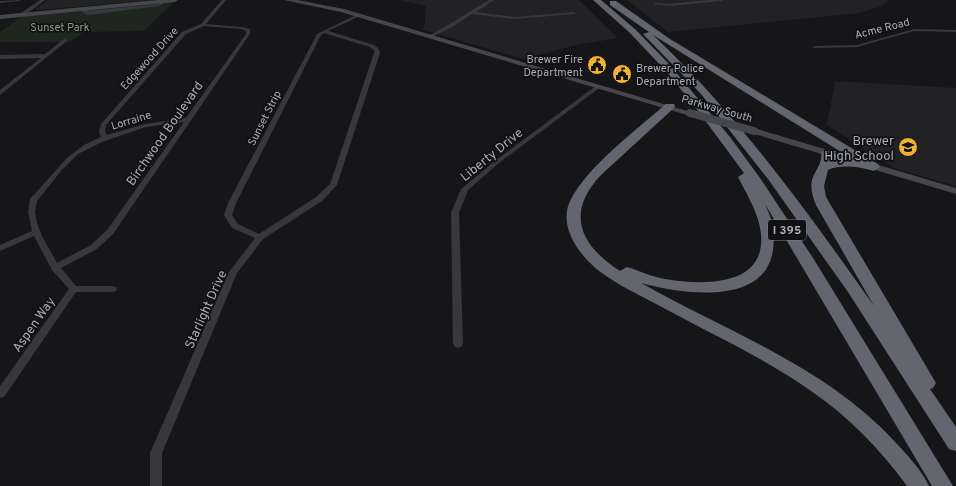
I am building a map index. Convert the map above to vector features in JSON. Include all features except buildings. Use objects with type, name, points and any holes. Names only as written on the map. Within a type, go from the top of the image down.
[{"type":"highway","name":"I 395","points":[[606,0],[662,61],[720,131],[783,222],[943,486]]},
{"type":"highway","name":"I 395","points":[[606,0],[653,38],[686,72],[757,156],[842,273],[956,443]]},
{"type":"highway","points":[[606,0],[661,37],[870,166]]},
{"type":"highway","points":[[679,109],[600,180],[590,193],[586,204],[584,225],[590,241],[603,256],[624,270],[658,284],[680,288],[700,289],[719,287],[736,282],[750,276],[760,267],[768,248],[766,225],[755,199],[720,131]]},
{"type":"highway","points":[[679,109],[597,172],[581,191],[575,206],[574,219],[575,228],[582,245],[592,258],[614,274],[783,366],[832,397],[877,435],[919,486]]},
{"type":"highway","points":[[825,137],[830,143],[830,146],[824,152],[828,159],[817,182],[822,205],[956,434]]},
{"type":"highway","points":[[823,168],[834,163],[870,166]]},
{"type":"main road","points":[[0,17],[175,0]]},
{"type":"main road","name":"Parkway South","points":[[287,0],[302,1],[360,15],[956,191]]},
{"type":"street","points":[[0,2],[19,0]]},
{"type":"street","points":[[23,14],[43,0]]},
{"type":"street","name":"Edgewood Drive","points":[[105,139],[102,132],[103,125],[184,33],[203,25],[224,0]]},
{"type":"street","points":[[430,36],[492,0]]},
{"type":"street","points":[[655,4],[669,5],[721,0]]},
{"type":"street","points":[[472,13],[515,18],[574,13]]},
{"type":"street","name":"Sunset Strip","points":[[260,237],[235,226],[228,215],[232,203],[318,34],[360,15]]},
{"type":"street","name":"Birchwood Boulevard","points":[[56,268],[94,247],[110,232],[248,34],[248,30],[242,28],[203,25]]},
{"type":"street","name":"Acme Road","points":[[814,47],[857,46],[914,30],[956,31]]},
{"type":"street","name":"Starlight Drive","points":[[156,486],[156,454],[233,272],[260,237],[319,199],[333,185],[377,53],[376,49],[372,46],[325,32]]},
{"type":"street","points":[[0,93],[66,40]]},
{"type":"street","points":[[0,57],[46,56]]},
{"type":"street","name":"Liberty Drive","points":[[458,344],[455,213],[465,189],[497,162],[599,86]]},
{"type":"street","name":"Lorraine","points":[[74,289],[56,268],[36,232],[31,208],[33,201],[66,162],[77,153],[105,139],[160,122],[187,120]]},
{"type":"street","points":[[0,248],[36,232]]},
{"type":"street","points":[[74,289],[113,290]]},
{"type":"street","name":"Aspen Way","points":[[0,394],[74,289]]},
{"type":"shaded area","points":[[48,0],[151,0],[40,10],[35,9]]},
{"type":"shaded area","points":[[399,0],[579,0],[618,38],[576,45],[523,59],[424,30],[426,6]]},
{"type":"shaded area","points":[[627,0],[890,0],[879,7],[860,13],[668,32]]},
{"type":"shaded area","name":"Brewer High School","points":[[835,81],[956,88],[956,186],[894,168],[827,125]]},
{"type":"green space","name":"Sunset Park","points":[[174,2],[144,31],[84,32],[70,42],[0,42],[0,32],[21,17]]},
{"type":"place","name":"Brewer Fire Department","points":[[597,65]]},
{"type":"place","name":"Brewer Police Department","points":[[622,74]]},
{"type":"place","name":"Brewer High School","points":[[908,147]]}]
